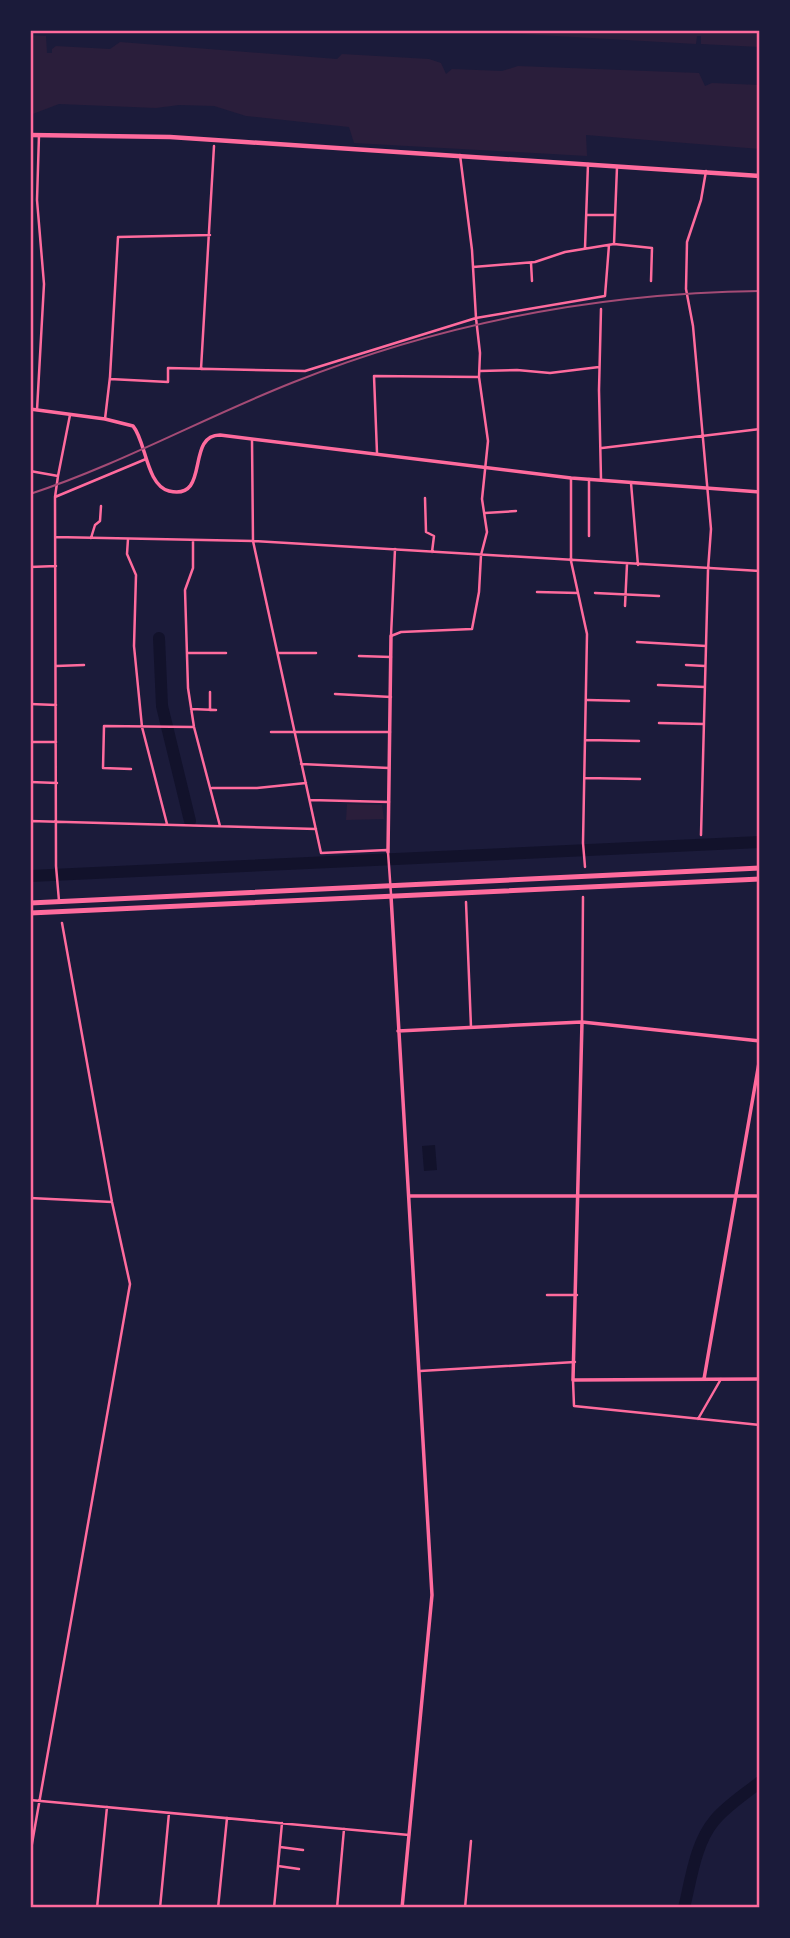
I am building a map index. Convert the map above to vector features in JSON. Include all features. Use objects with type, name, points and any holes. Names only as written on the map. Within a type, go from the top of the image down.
[{"type":"highway","points":[[30,903],[760,868]]},
{"type":"highway","points":[[30,913],[760,879]]},
{"type":"main road","points":[[30,135],[170,137],[760,176]]},
{"type":"street","points":[[37,410],[44,284],[37,200],[39,135]]},
{"type":"street","points":[[201,369],[214,146]]},
{"type":"street","points":[[391,636],[401,632],[472,629],[479,592],[481,555],[486,532],[482,499],[488,441],[479,376],[480,354],[473,267],[460,155]]},
{"type":"street","points":[[585,248],[588,163]]},
{"type":"street","points":[[110,379],[168,382],[168,368],[305,371],[476,318],[605,296],[615,215],[617,165]]},
{"type":"street","points":[[701,835],[711,530],[694,326],[686,289],[687,242],[701,200],[706,171]]},
{"type":"street","points":[[586,215],[615,215]]},
{"type":"street","points":[[105,419],[110,379],[118,237],[210,235]]},
{"type":"street","points":[[473,267],[531,262],[611,244],[652,248],[651,281]]},
{"type":"street","points":[[531,262],[532,281]]},
{"type":"street","points":[[601,309],[601,480]]},
{"type":"street","points":[[480,371],[550,373],[599,367]]},
{"type":"street","points":[[377,453],[374,376],[479,376]]},
{"type":"street","points":[[30,409],[105,419],[133,426],[160,486],[175,492],[194,481],[201,447],[210,436],[220,435],[571,478],[760,492]]},
{"type":"street","points":[[59,901],[55,496],[70,415]]},
{"type":"street","points":[[602,448],[760,429]]},
{"type":"street","points":[[252,440],[253,541],[321,853],[388,851]]},
{"type":"street","points":[[55,496],[146,459]]},
{"type":"street","points":[[30,471],[58,476]]},
{"type":"street","points":[[571,478],[571,561],[587,635],[583,843],[585,867]]},
{"type":"street","points":[[589,479],[589,536]]},
{"type":"street","points":[[631,483],[638,565]]},
{"type":"street","points":[[425,498],[426,532],[434,536],[432,552]]},
{"type":"street","points":[[91,538],[95,525],[100,521],[101,506]]},
{"type":"street","points":[[485,513],[516,512]]},
{"type":"street","points":[[55,537],[253,541],[760,571]]},
{"type":"street","points":[[128,538],[127,554],[135,575],[134,646],[142,727],[167,824]]},
{"type":"street","points":[[193,540],[193,568],[186,590],[186,653],[191,709],[220,826]]},
{"type":"street","points":[[395,549],[388,851],[432,1595],[402,1908]]},
{"type":"street","points":[[625,606],[627,564]]},
{"type":"street","points":[[30,567],[56,566]]},
{"type":"street","points":[[537,592],[578,593]]},
{"type":"street","points":[[595,593],[659,596]]},
{"type":"street","points":[[637,642],[706,646]]},
{"type":"street","points":[[186,653],[226,653]]},
{"type":"street","points":[[277,653],[316,653]]},
{"type":"street","points":[[359,656],[391,657]]},
{"type":"street","points":[[56,666],[83,665]]},
{"type":"street","points":[[686,665],[705,666]]},
{"type":"street","points":[[658,685],[705,687]]},
{"type":"street","points":[[210,692],[210,710]]},
{"type":"street","points":[[335,694],[391,697]]},
{"type":"street","points":[[586,700],[629,701]]},
{"type":"street","points":[[30,704],[56,705]]},
{"type":"street","points":[[191,709],[216,710]]},
{"type":"street","points":[[659,723],[704,724]]},
{"type":"street","points":[[131,769],[103,768],[104,726],[194,727]]},
{"type":"street","points":[[271,732],[390,732]]},
{"type":"street","points":[[585,740],[639,741]]},
{"type":"street","points":[[30,742],[56,742]]},
{"type":"street","points":[[301,764],[389,768]]},
{"type":"street","points":[[584,778],[640,779]]},
{"type":"street","points":[[30,782],[57,783]]},
{"type":"street","points":[[211,788],[257,788],[306,783]]},
{"type":"street","points":[[310,800],[389,802]]},
{"type":"street","points":[[30,862],[30,821],[316,829]]},
{"type":"street","points":[[583,897],[577,1296],[573,1380],[575,1406],[760,1425]]},
{"type":"street","points":[[466,902],[471,1027]]},
{"type":"street","points":[[30,1855],[130,1284],[112,1202],[62,923]]},
{"type":"street","points":[[398,1031],[582,1023],[760,1041]]},
{"type":"street","points":[[704,1379],[760,1057]]},
{"type":"street","points":[[409,1195],[760,1196]]},
{"type":"street","points":[[30,1198],[112,1202]]},
{"type":"street","points":[[547,1296],[577,1296]]},
{"type":"street","points":[[420,1371],[575,1362]]},
{"type":"street","points":[[698,1419],[721,1379]]},
{"type":"street","points":[[573,1380],[760,1379]]},
{"type":"street","points":[[30,1800],[410,1835]]},
{"type":"street","points":[[97,1908],[107,1807]]},
{"type":"street","points":[[160,1908],[169,1813]]},
{"type":"street","points":[[218,1908],[227,1818]]},
{"type":"street","points":[[274,1908],[282,1823]]},
{"type":"street","points":[[337,1908],[344,1829]]},
{"type":"street","points":[[464,1908],[471,1841]]},
{"type":"street","points":[[280,1847],[303,1850]]},
{"type":"street","points":[[278,1866],[299,1869]]},
{"type":"shaded area","points":[[452,30],[760,30],[760,47],[701,44],[701,36],[697,36],[696,44]]},
{"type":"shaded area","points":[[30,35],[46,36],[47,53],[52,53],[56,46],[110,49],[120,42],[337,59],[342,54],[429,59],[441,63],[446,74],[452,69],[502,71],[518,66],[699,73],[705,86],[712,83],[760,85],[760,149],[586,135],[587,156],[354,143],[349,127],[246,116],[214,106],[179,105],[156,108],[59,104],[30,115]]},
{"type":"shaded area","points":[[347,804],[382,805],[384,819],[346,820]]},
{"type":"shaded area","points":[[435,1145],[437,1170],[424,1171],[422,1146]]},
{"type":"waterway","points":[[159,638],[162,706],[190,821]]},
{"type":"waterway","points":[[30,876],[760,842]]},
{"type":"waterway","points":[[684,1908],[694,1863],[708,1830],[724,1810],[760,1782]]},
{"type":"railway","points":[[30,494],[97,469],[294,382],[407,343],[522,315],[581,305],[700,293],[760,291]]}]
